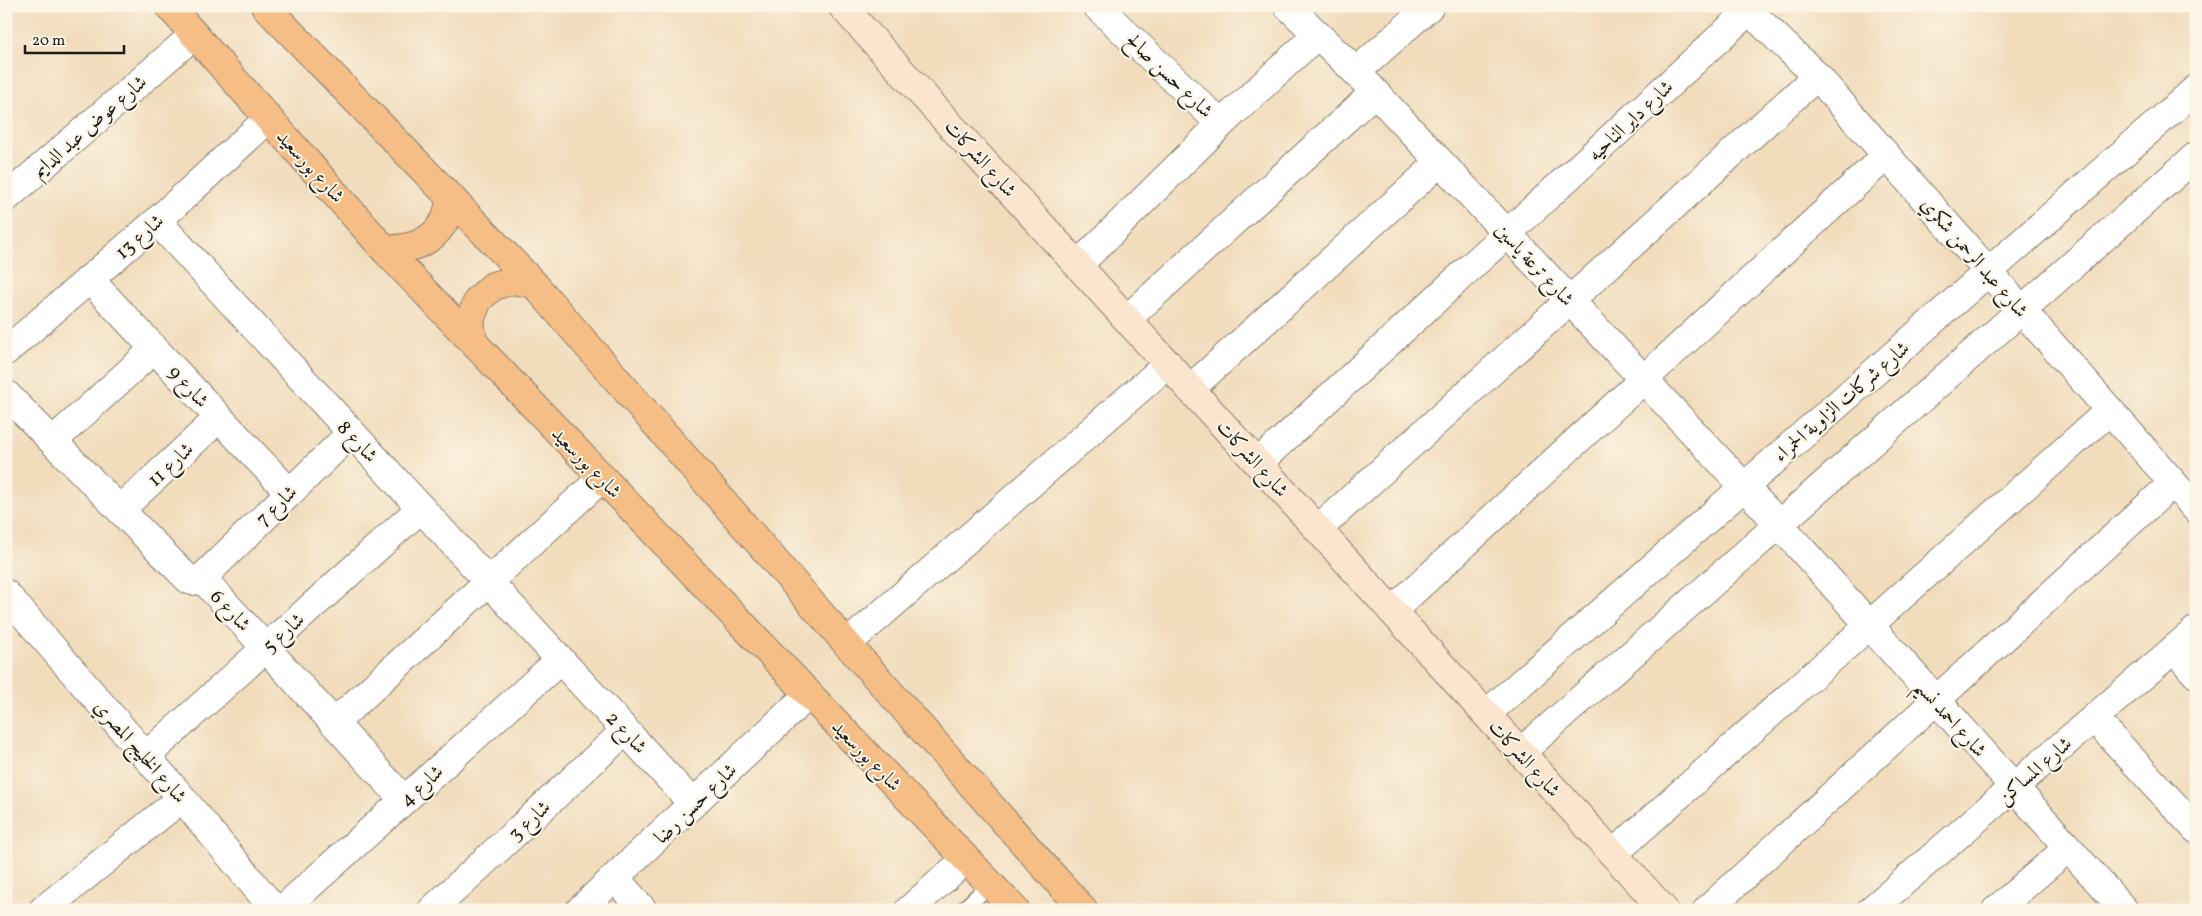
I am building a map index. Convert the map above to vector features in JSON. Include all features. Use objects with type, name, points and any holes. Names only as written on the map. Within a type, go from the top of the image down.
[{"type":"main road","name":"شارع بورسعيد","points":[[169,6],[385,250],[1015,910]]},
{"type":"main road","points":[[265,6],[534,284],[847,644],[1083,910]]},
{"type":"main road","name":"شارع الشركات","points":[[842,6],[1664,910]]},
{"type":"main road","points":[[385,250],[408,249],[430,238],[445,220],[451,197]]},
{"type":"main road","points":[[473,341],[470,320],[478,300],[494,286],[514,280],[534,284]]},
{"type":"street","name":"شارع حسن صالح","points":[[1097,6],[1221,124]]},
{"type":"street","name":"شارع ترعة ياسين","points":[[1288,6],[1356,72],[1374,94],[1778,524]]},
{"type":"street","points":[[1356,72],[1430,6]]},
{"type":"street","name":"شارع عبد الرحمن شكري","points":[[1749,8],[1817,76],[2196,509]]},
{"type":"street","name":"شارع داير الناحيه","points":[[1258,463],[1749,8]]},
{"type":"street","name":"شارع عوض عبد الدايم","points":[[6,198],[194,35]]},
{"type":"street","points":[[1078,265],[1221,124],[1317,35]]},
{"type":"street","points":[[1318,529],[1817,76]]},
{"type":"street","name":"شارع شركات الزاوية الحمراء","points":[[1486,714],[2196,89]]},
{"type":"street","points":[[1127,319],[1374,94]]},
{"type":"street","name":"شارع 13","points":[[6,351],[157,221],[268,118]]},
{"type":"street","points":[[1392,611],[1886,156]]},
{"type":"street","points":[[1521,752],[2196,156]]},
{"type":"street","points":[[1190,389],[1439,163]]},
{"type":"street","name":"شارع 8","points":[[157,221],[560,660]]},
{"type":"street","name":"شارع 9","points":[[89,279],[289,492]]},
{"type":"street","points":[[53,442],[154,349]]},
{"type":"street","points":[[847,644],[1168,364]]},
{"type":"street","name":"شارع 6","points":[[6,394],[189,580],[192,582],[202,578],[404,800]]},
{"type":"street","points":[[1613,854],[2109,411]]},
{"type":"street","name":"شارع 11","points":[[120,510],[219,418]]},
{"type":"street","name":"شارع 7","points":[[202,578],[351,433]]},
{"type":"street","points":[[334,723],[602,478]]},
{"type":"street","points":[[1707,910],[2173,483]]},
{"type":"street","name":"شارع 5","points":[[146,756],[421,508]]},
{"type":"street","name":"شارع احمد نسيم","points":[[1778,524],[2124,910]]},
{"type":"street","name":"شارع الخليج المصري","points":[[6,594],[182,798],[274,910]]},
{"type":"street","name":"شارع المساكن","points":[[1871,910],[2196,630]]},
{"type":"street","points":[[2174,649],[2196,674]]},
{"type":"street","name":"شارع 2","points":[[560,660],[693,804]]},
{"type":"street","name":"شارع 4","points":[[282,910],[560,660]]},
{"type":"street","name":"شارع حسن رضا","points":[[580,910],[809,694]]},
{"type":"street","points":[[2094,718],[2196,828]]},
{"type":"street","name":"شارع 3","points":[[432,910],[625,731]]},
{"type":"street","points":[[43,910],[182,798]]},
{"type":"street","points":[[1996,910],[2068,848]]},
{"type":"street","points":[[909,910],[966,858]]},
{"type":"street","points":[[615,878],[643,910]]},
{"type":"lane","points":[[962,910],[990,884]]}]
